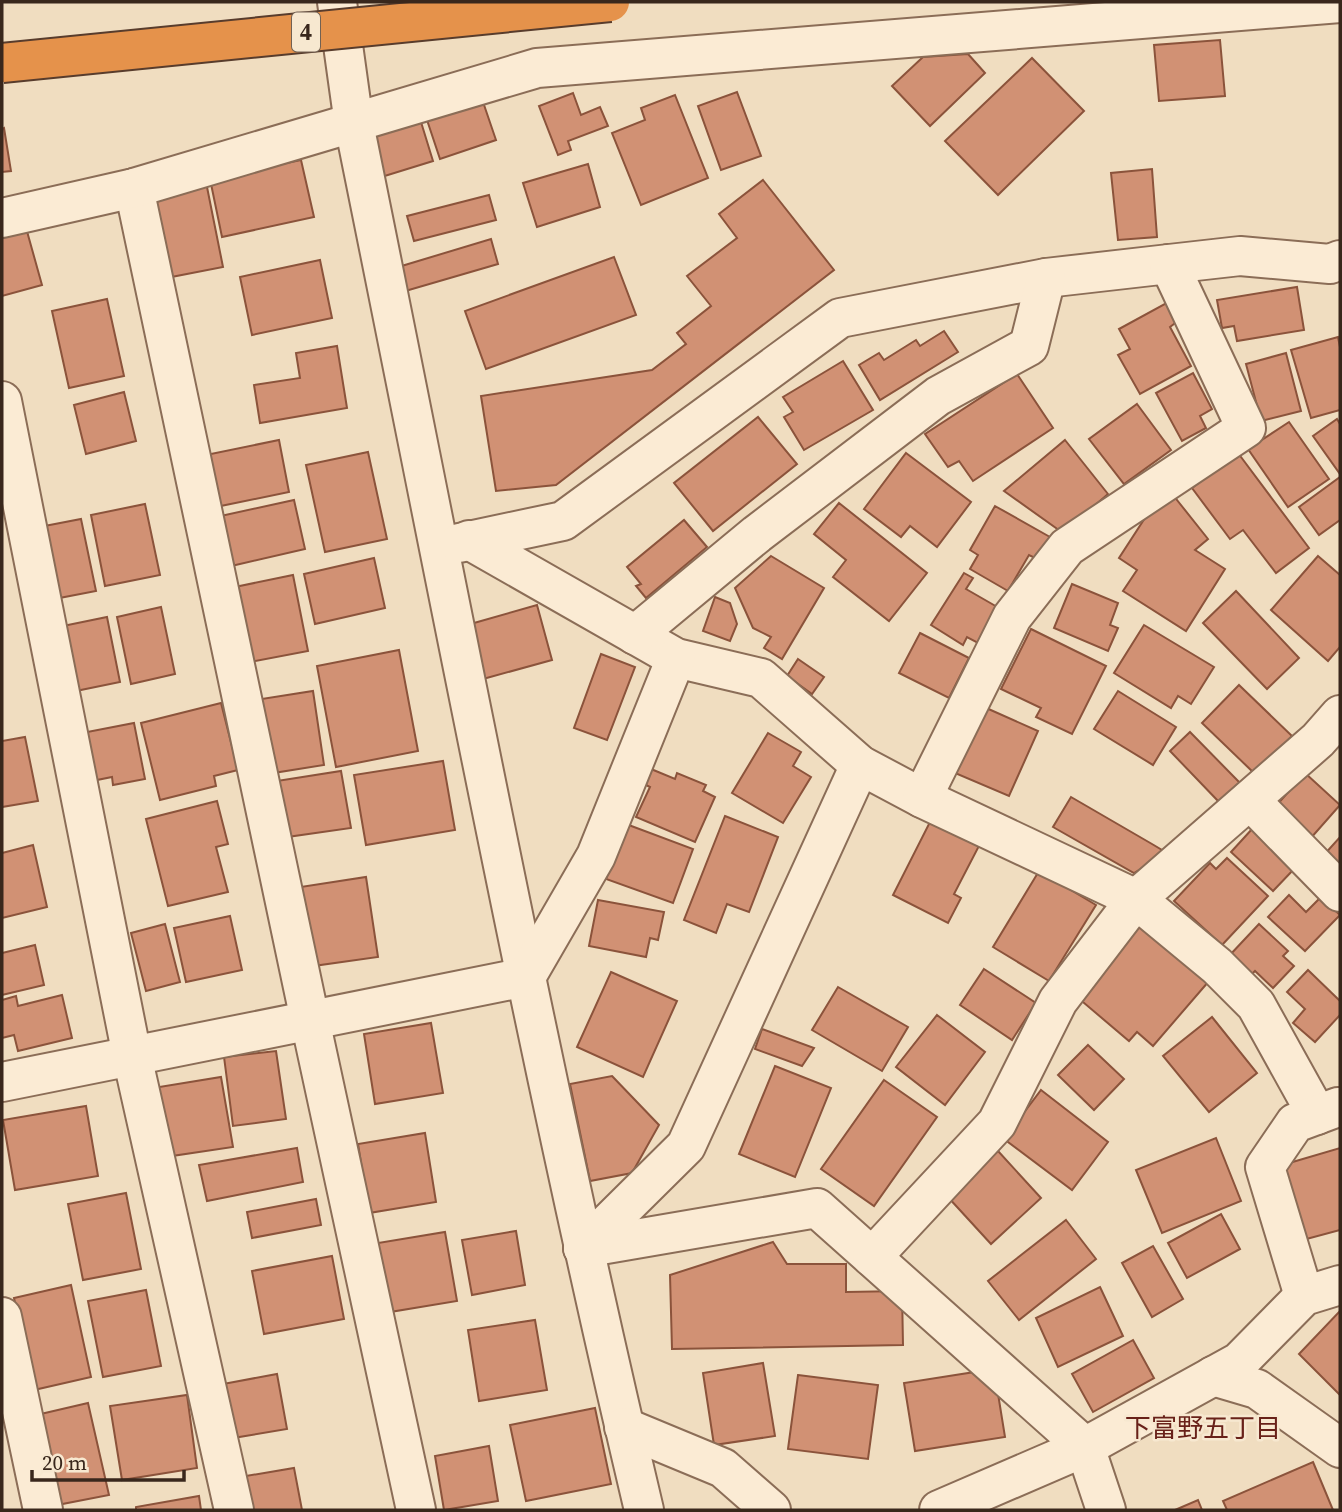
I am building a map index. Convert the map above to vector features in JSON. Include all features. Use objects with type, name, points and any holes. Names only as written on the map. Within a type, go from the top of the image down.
[{"type":"highway","name":"4","points":[[2,63],[610,2]]},
{"type":"street","points":[[337,2],[354,124],[454,544],[526,977],[583,1248],[644,1510]]},
{"type":"street","points":[[2,218],[134,188],[537,68],[1340,3]]},
{"type":"street","points":[[134,188],[416,1510]]},
{"type":"street","points":[[454,544],[564,521],[840,318],[1046,278],[1240,256],[1337,268]]},
{"type":"street","points":[[922,798],[1012,617],[1068,547],[1246,428],[1169,264]]},
{"type":"street","points":[[635,635],[757,534],[938,396],[1029,346],[1046,278]]},
{"type":"street","points":[[2,401],[132,1056],[234,1510]]},
{"type":"street","points":[[454,544],[676,658],[761,678],[860,765],[922,798],[1136,899],[1217,966],[1256,1005],[1329,1111],[1295,1123],[1265,1167],[1304,1296]]},
{"type":"street","points":[[2,1082],[526,977],[596,856],[676,658]]},
{"type":"street","points":[[872,1257],[997,1123],[1058,1000],[1136,899],[1250,800],[1333,739]]},
{"type":"street","points":[[583,1248],[686,1146],[860,765]]},
{"type":"street","points":[[1250,800],[1340,892]]},
{"type":"street","points":[[583,1248],[817,1208],[1085,1447],[1106,1510]]},
{"type":"street","points":[[939,1510],[1085,1447],[1239,1362],[1304,1296],[1340,1285]]},
{"type":"street","points":[[2,1317],[43,1510]]},
{"type":"street","points":[[1213,1376],[1257,1389],[1340,1448]]},
{"type":"street","points":[[624,1427],[723,1468],[771,1510]]},
{"type":"building","points":[[1220,40],[1225,96],[1159,101],[1154,45]]},
{"type":"building","points":[[968,54],[985,73],[930,126],[892,86],[923,57]]},
{"type":"building","points":[[1032,58],[1084,111],[998,195],[945,141]]},
{"type":"building","points":[[737,92],[761,156],[721,170],[698,106]]},
{"type":"building","points":[[573,93],[581,115],[600,107],[608,126],[568,141],[571,150],[558,155],[539,106]]},
{"type":"building","points":[[675,95],[708,178],[641,205],[612,133],[645,120],[641,108]]},
{"type":"building","points":[[482,99],[496,140],[440,159],[426,117]]},
{"type":"building","points":[[421,122],[433,161],[375,179],[363,139]]},
{"type":"building","points":[[4,128],[11,171],[2,172],[2,129]]},
{"type":"building","points":[[301,160],[314,217],[222,237],[210,179]]},
{"type":"building","points":[[588,164],[600,207],[537,227],[523,183]]},
{"type":"building","points":[[1152,169],[1157,237],[1118,240],[1111,173]]},
{"type":"building","points":[[763,180],[834,270],[556,485],[496,491],[481,396],[652,370],[686,344],[677,333],[711,306],[687,276],[737,238],[719,214]]},
{"type":"building","points":[[206,182],[223,267],[161,279],[144,195]]},
{"type":"building","points":[[489,195],[496,220],[414,241],[407,216]]},
{"type":"building","points":[[23,217],[42,285],[2,296],[2,223]]},
{"type":"building","points":[[491,239],[498,264],[402,292],[395,268]]},
{"type":"building","points":[[614,257],[636,315],[486,369],[465,311]]},
{"type":"building","points":[[320,260],[332,318],[252,335],[240,277]]},
{"type":"building","points":[[1297,287],[1304,330],[1237,341],[1234,326],[1222,328],[1217,300]]},
{"type":"building","points":[[107,299],[124,376],[69,388],[52,311]]},
{"type":"building","points":[[1172,300],[1183,317],[1170,327],[1191,366],[1140,394],[1118,355],[1130,349],[1119,329]]},
{"type":"building","points":[[944,331],[958,352],[880,400],[859,365],[879,353],[884,360],[916,340],[920,346]]},
{"type":"building","points":[[1338,337],[1340,410],[1311,418],[1291,350]]},
{"type":"building","points":[[337,346],[347,408],[260,423],[254,385],[300,378],[296,353]]},
{"type":"building","points":[[1286,353],[1301,411],[1261,421],[1246,364]]},
{"type":"building","points":[[843,361],[873,410],[804,450],[784,417],[793,412],[783,397]]},
{"type":"building","points":[[1193,373],[1212,409],[1200,416],[1206,428],[1182,441],[1156,393]]},
{"type":"building","points":[[1017,374],[1053,428],[973,481],[959,461],[948,467],[925,434]]},
{"type":"building","points":[[124,392],[136,441],[86,454],[74,405]]},
{"type":"building","points":[[1137,404],[1171,450],[1124,484],[1089,439]]},
{"type":"building","points":[[758,417],[797,464],[713,531],[674,483]]},
{"type":"building","points":[[1337,419],[1340,424],[1340,474],[1313,436]]},
{"type":"building","points":[[1289,422],[1329,479],[1288,507],[1248,449]]},
{"type":"building","points":[[279,440],[289,492],[211,508],[201,456]]},
{"type":"building","points":[[1065,440],[1108,494],[1063,533],[1004,491]]},
{"type":"building","points":[[368,452],[387,539],[325,552],[306,465]]},
{"type":"building","points":[[906,453],[971,502],[937,547],[910,526],[901,537],[864,509]]},
{"type":"building","points":[[1238,453],[1309,548],[1276,573],[1243,530],[1230,539],[1192,488]]},
{"type":"building","points":[[1340,477],[1340,520],[1319,535],[1299,507]]},
{"type":"building","points":[[1173,495],[1208,539],[1195,550],[1225,569],[1186,631],[1123,591],[1137,570],[1119,558],[1145,518]]},
{"type":"building","points":[[294,500],[305,549],[227,567],[216,517]]},
{"type":"building","points":[[839,503],[927,573],[889,621],[833,577],[846,560],[814,534]]},
{"type":"building","points":[[145,504],[160,575],[105,586],[91,515]]},
{"type":"building","points":[[995,506],[1050,537],[1037,559],[1029,555],[1008,591],[970,569],[978,555],[970,550]]},
{"type":"building","points":[[81,519],[96,591],[49,600],[34,528]]},
{"type":"building","points":[[684,520],[707,547],[646,598],[636,586],[641,584],[627,567]]},
{"type":"building","points":[[771,556],[824,588],[782,659],[764,648],[771,637],[753,628],[735,588]]},
{"type":"building","points":[[1318,556],[1340,575],[1340,647],[1328,661],[1271,610]]},
{"type":"building","points":[[374,558],[385,608],[315,624],[304,574]]},
{"type":"building","points":[[964,573],[973,578],[966,589],[999,608],[978,643],[967,637],[963,645],[931,625]]},
{"type":"building","points":[[293,575],[308,651],[245,663],[230,588]]},
{"type":"building","points":[[1072,584],[1118,603],[1110,625],[1118,628],[1108,651],[1054,628]]},
{"type":"building","points":[[1236,591],[1299,658],[1267,689],[1203,623]]},
{"type":"building","points":[[715,597],[730,603],[737,624],[730,641],[703,631]]},
{"type":"building","points":[[537,605],[552,660],[483,679],[467,625]]},
{"type":"building","points":[[161,607],[175,674],[131,684],[117,617]]},
{"type":"building","points":[[107,617],[120,682],[71,692],[58,627]]},
{"type":"building","points":[[1144,625],[1214,667],[1191,704],[1178,696],[1171,708],[1114,673]]},
{"type":"building","points":[[1031,629],[1106,666],[1072,734],[1036,717],[1041,708],[1001,689]]},
{"type":"building","points":[[920,633],[969,658],[949,698],[899,673]]},
{"type":"building","points":[[399,650],[418,751],[336,767],[317,666]]},
{"type":"building","points":[[601,654],[635,667],[607,740],[574,728]]},
{"type":"building","points":[[798,659],[824,677],[812,694],[787,676]]},
{"type":"building","points":[[1239,685],[1292,736],[1255,774],[1202,723]]},
{"type":"building","points":[[313,691],[324,765],[267,774],[255,700]]},
{"type":"building","points":[[1118,691],[1176,727],[1153,765],[1094,729]]},
{"type":"building","points":[[221,703],[238,770],[214,776],[216,786],[160,800],[141,723]]},
{"type":"building","points":[[984,707],[1038,731],[1009,796],[955,773]]},
{"type":"building","points":[[134,723],[145,779],[113,785],[112,777],[92,781],[82,733]]},
{"type":"building","points":[[1190,732],[1241,784],[1220,803],[1170,751]]},
{"type":"building","points":[[768,733],[801,752],[793,766],[811,777],[783,823],[732,793]]},
{"type":"building","points":[[25,737],[38,801],[2,807],[2,741]]},
{"type":"building","points":[[443,761],[455,830],[366,845],[354,775]]},
{"type":"building","points":[[651,769],[675,779],[677,773],[706,785],[703,791],[715,797],[695,842],[636,817],[650,787],[644,784]]},
{"type":"building","points":[[341,771],[351,828],[273,839],[264,783]]},
{"type":"building","points":[[1305,773],[1340,805],[1310,839],[1275,807]]},
{"type":"building","points":[[1071,797],[1167,853],[1134,873],[1053,827]]},
{"type":"building","points":[[217,801],[228,844],[216,847],[228,892],[168,906],[146,819]]},
{"type":"building","points":[[725,816],[778,837],[749,912],[727,904],[716,933],[684,920]]},
{"type":"building","points":[[932,818],[981,842],[954,894],[961,898],[948,923],[893,895]]},
{"type":"building","points":[[626,824],[693,849],[673,903],[606,879]]},
{"type":"building","points":[[1253,828],[1295,868],[1273,891],[1231,852]]},
{"type":"building","points":[[1340,837],[1340,872],[1323,856]]},
{"type":"building","points":[[33,845],[47,907],[2,918],[2,853]]},
{"type":"building","points":[[1227,858],[1268,896],[1222,945],[1174,901],[1210,863],[1216,869]]},
{"type":"building","points":[[1039,871],[1096,905],[1049,981],[993,947]]},
{"type":"building","points":[[366,877],[378,957],[306,967],[294,888]]},
{"type":"building","points":[[1289,895],[1306,912],[1321,897],[1340,915],[1305,951],[1268,917]]},
{"type":"building","points":[[598,900],[664,912],[658,940],[650,938],[646,957],[589,946]]},
{"type":"building","points":[[230,916],[242,970],[186,982],[174,928]]},
{"type":"building","points":[[1141,923],[1209,981],[1153,1046],[1137,1032],[1129,1041],[1077,997]]},
{"type":"building","points":[[165,924],[180,982],[146,991],[131,933]]},
{"type":"building","points":[[1259,924],[1288,951],[1283,956],[1294,966],[1273,988],[1255,971],[1251,975],[1229,956]]},
{"type":"building","points":[[35,945],[44,985],[2,995],[2,953]]},
{"type":"building","points":[[984,969],[1036,1003],[1012,1040],[960,1005]]},
{"type":"building","points":[[1308,970],[1340,1001],[1340,1015],[1315,1042],[1293,1023],[1305,1009],[1287,992]]},
{"type":"building","points":[[611,972],[677,1001],[643,1077],[577,1047]]},
{"type":"building","points":[[838,987],[908,1027],[882,1071],[812,1030]]},
{"type":"building","points":[[62,995],[72,1038],[18,1051],[14,1035],[2,1038],[2,1000],[16,996],[18,1006]]},
{"type":"building","points":[[937,1015],[985,1052],[945,1105],[896,1067]]},
{"type":"building","points":[[1212,1017],[1257,1073],[1209,1112],[1163,1056]]},
{"type":"building","points":[[431,1023],[443,1093],[375,1104],[364,1034]]},
{"type":"building","points":[[762,1029],[814,1048],[802,1066],[755,1049]]},
{"type":"building","points":[[1088,1045],[1124,1079],[1094,1110],[1058,1075]]},
{"type":"building","points":[[276,1051],[286,1119],[233,1126],[224,1057]]},
{"type":"building","points":[[775,1066],[831,1088],[795,1177],[739,1154]]},
{"type":"building","points":[[612,1076],[659,1125],[632,1173],[590,1181],[570,1084]]},
{"type":"building","points":[[221,1077],[233,1147],[165,1157],[153,1088]]},
{"type":"building","points":[[884,1080],[937,1117],[874,1206],[821,1169]]},
{"type":"building","points":[[1041,1090],[1108,1142],[1072,1190],[1004,1139]]},
{"type":"building","points":[[86,1106],[98,1176],[15,1190],[3,1120]]},
{"type":"building","points":[[425,1133],[436,1202],[369,1213],[358,1144]]},
{"type":"building","points":[[1216,1138],[1241,1201],[1162,1233],[1136,1170]]},
{"type":"building","points":[[297,1148],[303,1182],[207,1201],[199,1165]]},
{"type":"building","points":[[1340,1148],[1340,1230],[1299,1241],[1279,1166]]},
{"type":"building","points":[[998,1151],[1041,1198],[991,1244],[947,1196]]},
{"type":"building","points":[[126,1193],[141,1269],[83,1280],[68,1204]]},
{"type":"building","points":[[316,1199],[321,1225],[252,1238],[247,1212]]},
{"type":"building","points":[[1221,1214],[1240,1249],[1187,1278],[1168,1243]]},
{"type":"building","points":[[1066,1220],[1096,1259],[1019,1320],[988,1281]]},
{"type":"building","points":[[516,1231],[525,1285],[472,1295],[462,1240]]},
{"type":"building","points":[[445,1232],[457,1301],[390,1312],[378,1243]]},
{"type":"building","points":[[773,1242],[787,1264],[846,1264],[846,1292],[902,1291],[903,1345],[672,1349],[670,1275]]},
{"type":"building","points":[[1153,1246],[1183,1299],[1152,1317],[1122,1263]]},
{"type":"building","points":[[332,1256],[344,1319],[264,1334],[252,1271]]},
{"type":"building","points":[[71,1285],[91,1377],[34,1390],[14,1298]]},
{"type":"building","points":[[1100,1287],[1123,1336],[1058,1367],[1036,1318]]},
{"type":"building","points":[[146,1290],[161,1366],[103,1377],[88,1301]]},
{"type":"building","points":[[1340,1311],[1340,1395],[1299,1354]]},
{"type":"building","points":[[535,1320],[547,1390],[479,1401],[468,1330]]},
{"type":"building","points":[[1133,1340],[1154,1378],[1093,1412],[1072,1374]]},
{"type":"building","points":[[763,1363],[775,1436],[714,1445],[703,1373]]},
{"type":"building","points":[[994,1369],[1005,1437],[915,1451],[904,1383]]},
{"type":"building","points":[[277,1374],[287,1429],[233,1438],[223,1384]]},
{"type":"building","points":[[798,1375],[878,1385],[868,1459],[788,1449]]},
{"type":"building","points":[[187,1395],[197,1468],[122,1480],[110,1406]]},
{"type":"building","points":[[88,1403],[109,1495],[52,1506],[32,1416]]},
{"type":"building","points":[[595,1408],[611,1484],[526,1501],[510,1425]]},
{"type":"building","points":[[489,1446],[498,1501],[444,1510],[435,1456]]},
{"type":"building","points":[[1313,1462],[1333,1510],[1227,1510],[1223,1501]]},
{"type":"building","points":[[294,1468],[302,1510],[246,1510],[240,1477]]},
{"type":"building","points":[[199,1496],[201,1510],[136,1510],[136,1507]]},
{"type":"building","points":[[1198,1500],[1202,1510],[1175,1510]]},
{"type":"district","name":"下富野五丁目","points":[[1203,1428]]}]
